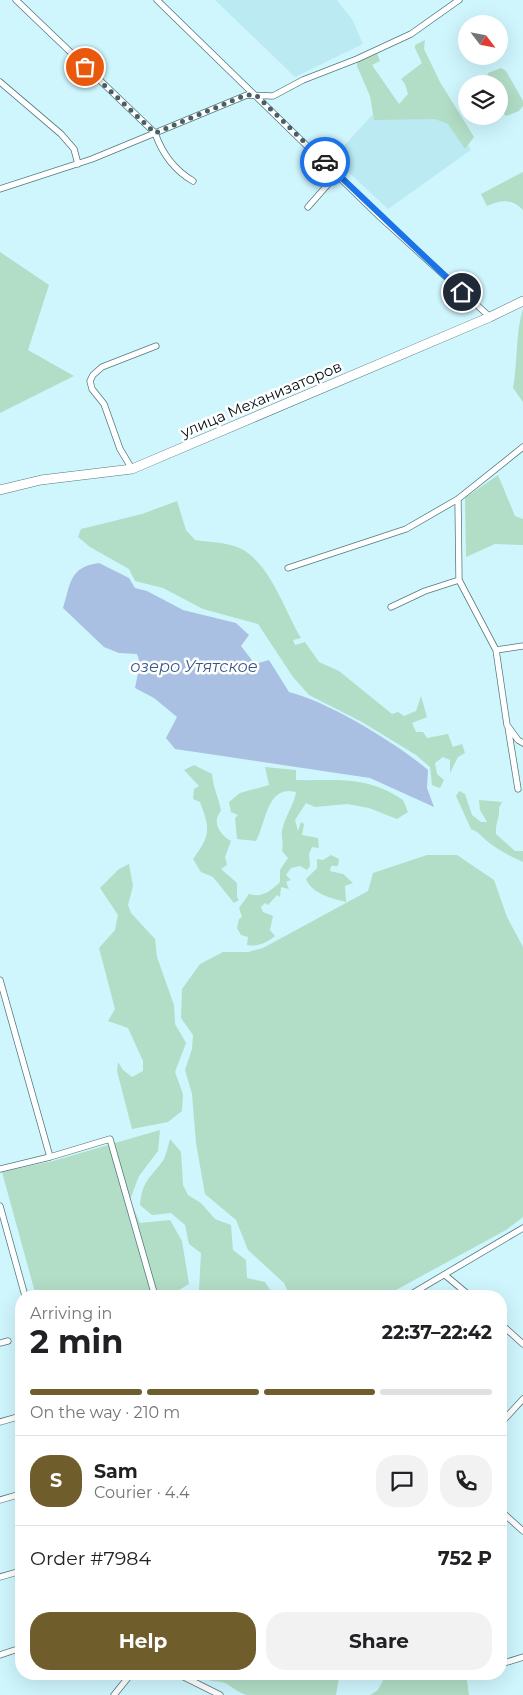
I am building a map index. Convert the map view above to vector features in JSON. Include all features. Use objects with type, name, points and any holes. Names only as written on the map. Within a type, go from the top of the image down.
[{"type":"street","points":[[16,0],[155,133],[162,152],[185,176],[193,181]]},
{"type":"street","points":[[157,0],[337,174],[490,317]]},
{"type":"street","points":[[0,189],[78,164],[246,95],[273,96],[302,80],[357,59],[411,34],[459,0]]},
{"type":"street","points":[[0,82],[61,134],[74,149],[78,164]]},
{"type":"street","points":[[308,206],[337,174]]},
{"type":"street","name":"улица Механизаторов","points":[[0,490],[41,480],[132,469],[490,317],[523,300]]},
{"type":"street","points":[[132,469],[120,449],[104,404],[92,389],[90,381],[92,375],[102,367],[156,346]]},
{"type":"street","points":[[288,568],[406,529],[458,499],[523,448]]},
{"type":"street","points":[[458,499],[459,580],[496,650],[518,788]]},
{"type":"street","points":[[391,607],[426,591],[459,580]]},
{"type":"street","points":[[496,650],[523,646]]},
{"type":"street","points":[[507,725],[518,740],[523,743]]},
{"type":"street","points":[[0,980],[2,993],[50,1157]]},
{"type":"street","points":[[0,1169],[50,1157],[110,1139],[153,1290]]},
{"type":"street","points":[[0,1206],[23,1290]]},
{"type":"street","points":[[418,1290],[523,1228]]},
{"type":"street","points":[[445,1274],[463,1290]]},
{"type":"street","points":[[507,1329],[523,1344]]},
{"type":"street","points":[[0,1343],[8,1341]]},
{"type":"street","points":[[507,1416],[523,1399]]},
{"type":"street","points":[[0,1422],[15,1418]]},
{"type":"street","points":[[0,1500],[15,1496]]},
{"type":"street","points":[[507,1516],[523,1530]]},
{"type":"street","points":[[0,1577],[15,1573]]},
{"type":"street","points":[[0,1655],[15,1650]]},
{"type":"street","points":[[507,1662],[523,1657]]},
{"type":"street","points":[[114,1695],[126,1680]]},
{"type":"street","points":[[190,1680],[220,1695]]},
{"type":"shaded area","points":[[215,0],[337,0],[352,19],[363,44],[295,77]]},
{"type":"shaded area","points":[[446,107],[471,150],[388,209],[333,158],[373,114],[397,115]]},
{"type":"green space","points":[[425,40],[424,49],[440,82],[458,111],[458,125],[467,125],[474,137],[465,149],[448,124],[435,119],[374,120],[370,96],[357,66],[357,60],[376,51],[380,61],[372,65],[399,104],[408,94],[405,84],[401,79],[422,63],[415,45]]},
{"type":"green space","points":[[501,68],[506,71],[523,101],[523,106],[519,111],[508,115],[508,75],[487,75],[488,73]]},
{"type":"green space","points":[[523,172],[523,210],[515,203],[506,201],[487,206],[481,194]]},
{"type":"green space","points":[[0,252],[49,285],[28,350],[74,376],[0,413]]},
{"type":"green space","points":[[523,309],[523,402],[513,388],[520,319]]},
{"type":"green space","points":[[498,475],[515,516],[523,519],[523,545],[495,544],[466,557],[465,498]]},
{"type":"green space","points":[[177,501],[186,530],[195,540],[234,546],[246,552],[266,572],[301,638],[293,640],[295,645],[305,642],[319,662],[339,671],[392,714],[398,712],[404,716],[416,711],[421,696],[427,717],[412,723],[416,732],[423,732],[427,738],[448,734],[453,747],[462,744],[465,753],[458,757],[450,773],[450,760],[443,757],[435,763],[437,774],[444,780],[440,788],[432,785],[430,767],[416,755],[362,722],[309,695],[293,677],[258,624],[203,609],[163,588],[135,581],[129,569],[90,547],[78,537],[81,529],[142,514]]},
{"type":"green space","points":[[194,765],[212,774],[221,811],[217,819],[218,828],[231,841],[225,857],[227,865],[221,869],[237,883],[237,897],[239,900],[234,903],[213,877],[201,872],[193,859],[203,844],[207,832],[206,819],[200,802],[193,799],[194,789],[199,786],[184,770]]},
{"type":"green space","points":[[265,767],[296,770],[296,780],[338,780],[376,786],[403,800],[408,812],[397,819],[369,808],[347,804],[315,807],[306,803],[295,820],[298,831],[301,822],[304,824],[302,835],[318,838],[319,848],[312,847],[309,854],[310,866],[307,870],[300,866],[291,868],[286,875],[291,880],[286,882],[289,889],[281,887],[280,897],[277,895],[268,905],[265,903],[261,907],[263,912],[273,916],[270,930],[275,936],[262,944],[247,945],[248,937],[241,935],[237,928],[239,919],[242,917],[239,908],[249,894],[258,895],[266,893],[280,882],[280,870],[288,858],[282,851],[282,831],[296,792],[286,791],[273,799],[256,841],[237,839],[235,818],[238,815],[231,812],[229,802],[240,793],[269,785]]},
{"type":"green space","points":[[459,791],[465,794],[472,815],[481,822],[487,822],[480,810],[479,800],[502,802],[499,808],[496,834],[515,851],[523,851],[523,862],[500,850],[471,829],[456,796]]},
{"type":"green space","points":[[331,855],[339,859],[338,866],[331,866],[330,871],[343,874],[353,883],[345,886],[346,902],[317,892],[306,879],[317,868],[317,859],[323,860]]},
{"type":"green space","points":[[427,855],[457,855],[494,880],[507,917],[523,947],[523,1217],[506,1230],[396,1290],[287,1290],[284,1283],[248,1250],[236,1220],[205,1194],[196,1143],[192,1094],[185,1070],[192,1049],[193,1035],[181,1018],[182,989],[200,964],[223,952],[248,952],[263,948],[368,891],[373,873]]},
{"type":"green space","points":[[129,864],[133,886],[128,905],[131,913],[155,939],[157,957],[174,1005],[175,1024],[186,1043],[175,1072],[183,1094],[182,1111],[168,1122],[132,1129],[117,1071],[118,1062],[123,1070],[132,1077],[143,1071],[143,1061],[128,1028],[108,1021],[115,1009],[99,948],[115,930],[118,915],[100,888],[119,869]]},
{"type":"green space","points":[[160,1130],[158,1151],[139,1176],[130,1200],[140,1223],[170,1220],[182,1241],[189,1284],[179,1290],[34,1290],[2,1172],[53,1161]]},
{"type":"green space","points":[[170,1139],[181,1152],[183,1185],[188,1195],[201,1203],[215,1219],[231,1225],[233,1250],[246,1260],[247,1278],[265,1282],[270,1290],[199,1290],[201,1253],[189,1244],[185,1225],[171,1213],[152,1215],[140,1205],[144,1186],[163,1160]]},
{"type":"green space","points":[[207,1680],[339,1680],[336,1695],[247,1695],[225,1683]]},
{"type":"green space","points":[[383,1680],[467,1680],[469,1695],[370,1695],[378,1690]]},
{"type":"water","name":"озеро Утятское","points":[[99,563],[129,578],[135,588],[147,591],[183,610],[236,623],[249,635],[241,646],[255,664],[269,660],[289,692],[323,704],[362,725],[399,748],[428,770],[427,788],[434,807],[370,778],[175,749],[166,738],[177,717],[154,698],[135,688],[140,663],[137,654],[119,653],[104,647],[63,608],[70,584],[77,572],[89,565]]},
{"type":"way so far","points":[[85,67],[155,133],[246,95],[256,95],[325,162]]},
{"type":"route","points":[[325,162],[462,292]]}]
